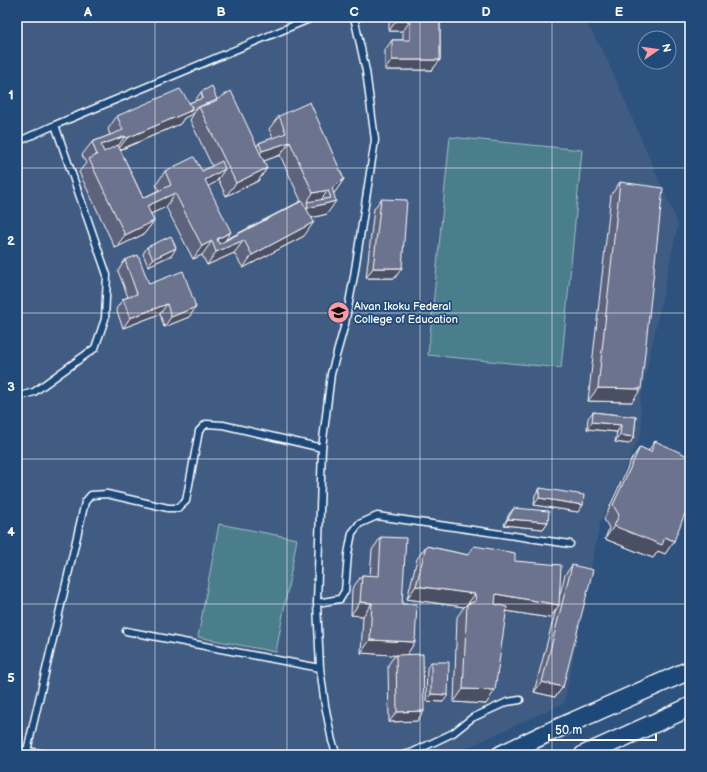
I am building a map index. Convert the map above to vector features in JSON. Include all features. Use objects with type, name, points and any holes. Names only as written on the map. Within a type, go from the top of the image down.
[{"type":"main road","points":[[502,755],[545,734],[690,670]]},
{"type":"main road","points":[[584,755],[690,707]]},
{"type":"lane","points":[[17,142],[314,17]]},
{"type":"lane","points":[[338,755],[332,741],[326,712],[320,668],[317,603],[322,448],[331,374],[345,324],[375,140],[366,71],[354,17]]},
{"type":"lane","points":[[17,397],[34,392],[96,348],[105,320],[106,275],[55,125]]},
{"type":"lane","points":[[27,751],[85,502],[91,495],[107,494],[168,508],[178,508],[186,501],[199,431],[206,424],[223,425],[322,448]]},
{"type":"lane","points":[[317,603],[340,599],[345,591],[348,554],[352,533],[359,524],[377,516],[570,544]]},
{"type":"lane","points":[[126,631],[320,668]]},
{"type":"lane","points":[[403,755],[411,753],[453,733],[472,718],[507,702],[520,700]]},
{"type":"lane","points":[[17,748],[49,755]]},
{"type":"shaded area","name":"Alvan Ikoku Federal College of Education","points":[[17,17],[583,17],[605,55],[678,224],[640,401],[642,431],[600,523],[564,703],[451,755],[17,755]]},
{"type":"green space","points":[[450,137],[582,150],[561,368],[428,355]]},
{"type":"green space","points":[[219,524],[297,539],[276,652],[198,637]]},
{"type":"building","points":[[396,17],[440,17],[440,60],[392,60],[392,40],[410,40],[410,21],[396,21]]},
{"type":"building","points":[[212,86],[217,100],[189,112],[192,107],[189,103],[203,98],[201,92]]},
{"type":"building","points":[[180,89],[192,107],[190,111],[127,138],[125,136],[101,145],[104,152],[118,145],[143,198],[171,185],[165,171],[194,157],[202,171],[222,161],[225,169],[205,180],[231,232],[217,239],[219,244],[302,201],[314,222],[252,255],[244,240],[216,252],[212,241],[202,246],[175,193],[147,206],[154,221],[125,235],[89,159],[97,155],[92,142],[123,130],[117,116]]},
{"type":"building","points":[[231,91],[267,168],[236,183],[199,107],[211,103]]},
{"type":"building","points":[[310,102],[344,179],[332,188],[336,201],[308,208],[307,202],[331,198],[328,190],[313,193],[290,142],[262,151],[259,143],[286,133],[279,116]]},
{"type":"building","points":[[620,182],[663,188],[641,389],[598,388]]},
{"type":"building","points":[[381,199],[407,200],[402,268],[373,268]]},
{"type":"building","points":[[171,236],[176,248],[153,259],[147,247]]},
{"type":"building","points":[[138,255],[149,284],[183,271],[196,307],[171,317],[167,304],[130,318],[123,299],[137,294],[125,260]]},
{"type":"building","points":[[593,412],[636,417],[634,437],[620,435],[621,425],[592,422]]},
{"type":"building","points":[[655,441],[690,457],[690,469],[688,471],[690,471],[690,501],[674,541],[665,537],[662,545],[614,526],[619,515],[613,505],[640,447],[651,452]]},
{"type":"building","points":[[540,488],[584,495],[583,505],[539,498]]},
{"type":"building","points":[[514,508],[549,511],[548,522],[508,519]]},
{"type":"building","points":[[381,537],[406,538],[402,604],[417,604],[415,642],[370,640],[372,603],[360,602],[362,575],[379,576]]},
{"type":"building","points":[[426,546],[468,555],[474,546],[515,553],[515,561],[561,565],[559,605],[496,594],[495,604],[507,607],[495,690],[463,689],[467,604],[476,601],[475,594],[416,586]]},
{"type":"building","points":[[572,565],[593,570],[563,687],[542,682]]},
{"type":"building","points":[[423,654],[424,711],[397,712],[396,655]]},
{"type":"building","points":[[431,662],[449,662],[448,695],[431,694]]},
{"type":"place","name":"Alvan Ikoku Federal College of Education","points":[[338,312]]}]
